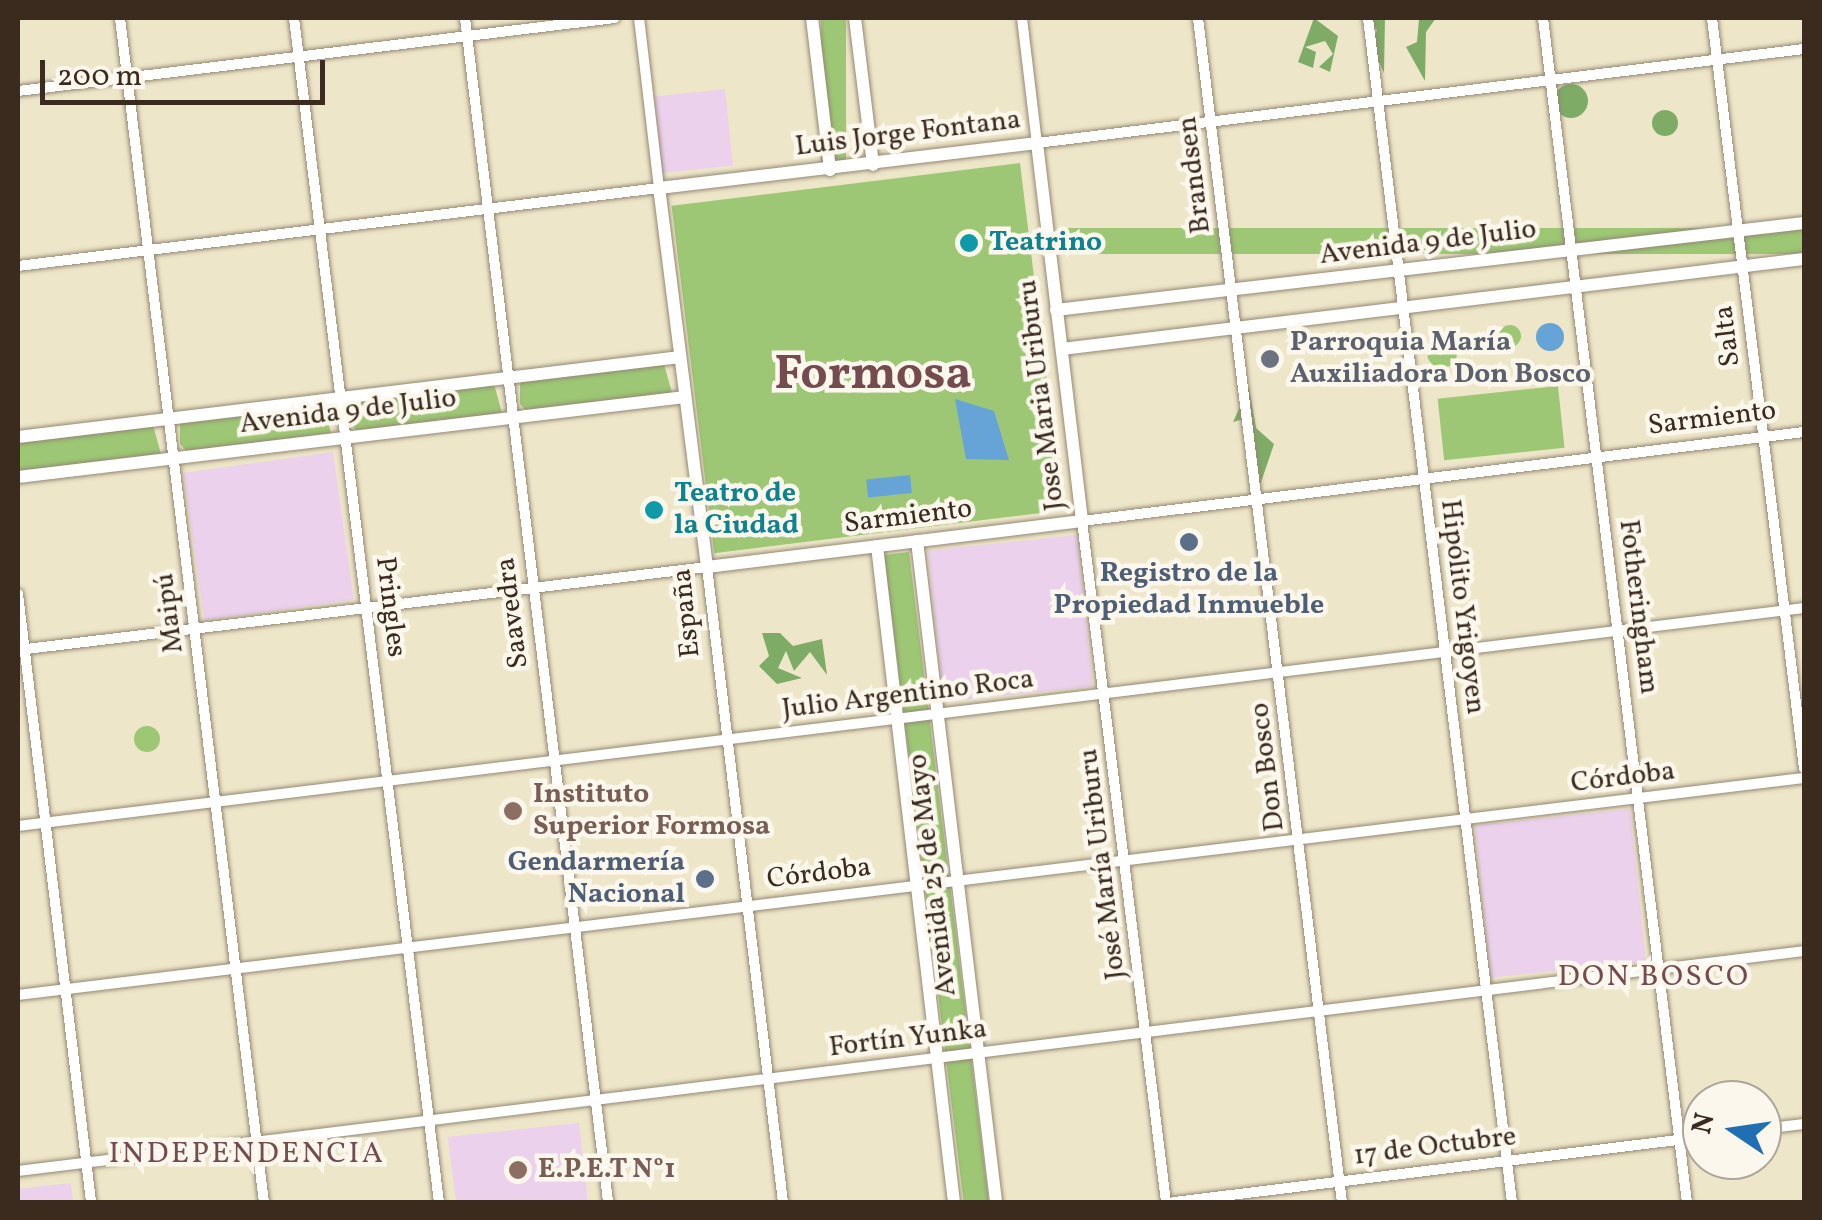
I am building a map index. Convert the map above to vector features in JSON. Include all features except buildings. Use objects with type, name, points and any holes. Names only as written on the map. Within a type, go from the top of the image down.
[{"type":"main road","points":[[812,18],[830,170]]},
{"type":"main road","points":[[855,18],[873,165]]},
{"type":"main road","name":"Luis Jorge Fontana","points":[[658,188],[873,165],[1037,142]]},
{"type":"main road","name":"Jose Maria Uriburu","points":[[1037,142],[1082,521]]},
{"type":"main road","name":"España","points":[[658,188],[707,567]]},
{"type":"main road","name":"Avenida 9 de Julio","points":[[1056,310],[1804,223]]},
{"type":"main road","points":[[1062,348],[1804,259]]},
{"type":"main road","name":"Avenida 9 de Julio","points":[[18,437],[680,357]]},
{"type":"main road","name":"Avenida 9 de Julio","points":[[18,478],[685,397]]},
{"type":"main road","name":"Sarmiento","points":[[707,567],[1082,521]]},
{"type":"main road","name":"Avenida 25 de Mayo","points":[[917,541],[996,1202]]},
{"type":"main road","name":"Avenida 25 de Mayo","points":[[877,546],[954,1202]]},
{"type":"street","name":"Maipú","points":[[120,18],[264,1202]]},
{"type":"street","name":"Pringles","points":[[294,18],[439,1202]]},
{"type":"street","name":"Saavedra","points":[[464,18],[608,1202]]},
{"type":"street","points":[[18,91],[614,18]]},
{"type":"street","name":"España","points":[[640,18],[658,188]]},
{"type":"street","points":[[1022,18],[1037,142]]},
{"type":"street","name":"Brandsen","points":[[1198,18],[1236,327]]},
{"type":"street","name":"Hipólito Yrigoyen","points":[[1368,18],[1512,1202]]},
{"type":"street","name":"Fotheringham","points":[[1543,18],[1687,1202]]},
{"type":"street","name":"Salta","points":[[1712,18],[1804,768]]},
{"type":"street","name":"Luis Jorge Fontana","points":[[1037,142],[1804,49]]},
{"type":"street","name":"Luis Jorge Fontana","points":[[18,266],[658,188]]},
{"type":"street","name":"Don Bosco","points":[[1236,327],[1342,1202]]},
{"type":"street","name":"Sarmiento","points":[[1082,521],[1804,432]]},
{"type":"street","name":"José María Uriburu","points":[[1082,521],[1170,1202]]},
{"type":"street","name":"España","points":[[707,567],[783,1202]]},
{"type":"street","name":"Sarmiento","points":[[21,650],[707,567]]},
{"type":"street","points":[[18,594],[21,650],[91,1202]]},
{"type":"street","name":"Julio Argentino Roca","points":[[18,826],[1804,608]]},
{"type":"street","name":"Córdoba","points":[[18,995],[1804,778]]},
{"type":"street","name":"Fortín Yunka","points":[[18,1171],[1804,951]]},
{"type":"street","name":"17 de Octubre","points":[[1170,1202],[1680,1140]]},
{"type":"shaded area","points":[[725,89],[733,166],[662,173],[654,96]]},
{"type":"shaded area","points":[[333,452],[354,600],[204,621],[183,473]]},
{"type":"shaded area","points":[[1077,535],[1093,686],[944,702],[928,551]]},
{"type":"shaded area","points":[[1630,809],[1646,961],[1491,977],[1475,825]]},
{"type":"shaded area","name":"E.P.E.T N°1","points":[[579,1123],[588,1202],[456,1202],[448,1137]]},
{"type":"shaded area","points":[[71,1183],[73,1202],[18,1202],[18,1189]]},
{"type":"green space","points":[[821,18],[846,18],[846,162],[821,162]]},
{"type":"green space","points":[[1314,18],[1338,36],[1330,72],[1319,67],[1333,54],[1325,41],[1305,47],[1316,52],[1313,68],[1298,62]]},
{"type":"green space","points":[[1366,18],[1385,18],[1384,73],[1371,44],[1377,30]]},
{"type":"green space","points":[[1436,18],[1426,32],[1425,81],[1406,47],[1417,42],[1419,19]]},
{"type":"green space","points":[[1571,84],[1583,89],[1588,101],[1583,113],[1571,118],[1559,113],[1554,101],[1559,89]]},
{"type":"green space","points":[[1665,110],[1674,114],[1678,123],[1674,132],[1665,136],[1656,132],[1652,123],[1656,114]]},
{"type":"green space","points":[[1020,163],[1063,510],[714,553],[672,206]]},
{"type":"green space","points":[[1061,228],[1804,228],[1804,254],[1061,254]]},
{"type":"green space","points":[[1510,325],[1518,328],[1518,344],[1510,347],[1502,344],[1499,336],[1502,328]]},
{"type":"green space","points":[[1442,338],[1453,342],[1457,353],[1453,364],[1442,368],[1431,364],[1427,353],[1431,342]]},
{"type":"green space","points":[[664,364],[672,393],[528,413],[520,404],[520,382]]},
{"type":"green space","points":[[494,384],[502,413],[358,433],[351,424],[351,402]]},
{"type":"green space","points":[[1558,386],[1564,448],[1444,460],[1438,399]]},
{"type":"green space","points":[[1249,387],[1256,428],[1274,444],[1258,491],[1244,419],[1233,422]]},
{"type":"green space","points":[[323,404],[331,433],[188,453],[180,444],[180,422]]},
{"type":"green space","points":[[153,425],[161,454],[18,474],[18,441]]},
{"type":"green space","points":[[909,552],[989,1202],[964,1202],[884,555]]},
{"type":"green space","points":[[762,633],[780,633],[793,646],[822,639],[827,675],[810,652],[794,671],[786,651],[778,668],[802,678],[777,684],[759,666],[769,656]]},
{"type":"green space","points":[[147,726],[156,730],[160,739],[156,748],[147,752],[138,748],[134,739],[138,730]]},
{"type":"water","points":[[1550,323],[1560,327],[1564,337],[1560,347],[1550,351],[1540,347],[1536,337],[1540,327]]},
{"type":"water","points":[[955,399],[994,411],[1009,460],[966,459]]},
{"type":"water","points":[[910,475],[912,493],[868,498],[866,480]]},
{"type":"place","name":"Teatrino","points":[[969,243]]},
{"type":"place","name":"Parroquia María Auxiliadora Don Bosco","points":[[1270,359]]},
{"type":"place","name":"Teatro de la Ciudad","points":[[654,510]]},
{"type":"place","name":"Registro de la Propiedad Inmueble","points":[[1189,542]]},
{"type":"place","name":"Instituto Superior Formosa","points":[[513,811]]},
{"type":"place","name":"Gendarmería Nacional","points":[[705,879]]},
{"type":"place","name":"E.P.E.T N°1","points":[[518,1170]]},
{"type":"district","name":"Formosa","points":[[873,376]]},
{"type":"district","name":"DON BOSCO","points":[[1654,977]]},
{"type":"district","name":"INDEPENDENCIA","points":[[247,1154]]}]
